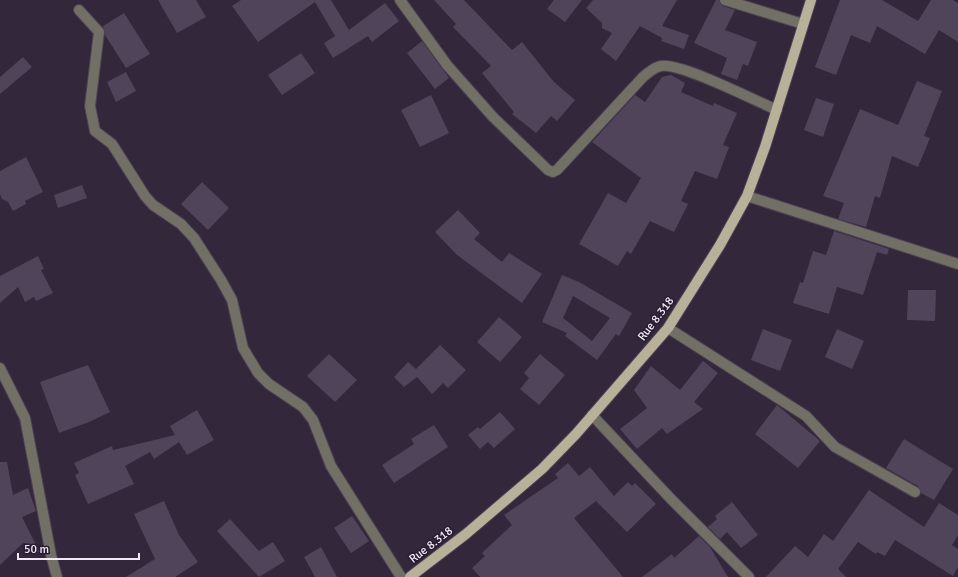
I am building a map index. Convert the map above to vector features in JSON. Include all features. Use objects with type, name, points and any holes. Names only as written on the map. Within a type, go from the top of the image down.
[{"type":"main road","name":"Rue 8.318","points":[[410,577],[466,534],[542,469],[592,415],[668,328],[720,245],[747,196],[777,110],[811,0]]},
{"type":"street","points":[[400,0],[447,66],[493,117],[548,170],[553,172],[557,170],[643,77],[661,66],[681,68],[777,110]]},
{"type":"street","points":[[725,0],[803,24]]},
{"type":"street","points":[[79,10],[99,32],[90,106],[95,131],[112,144],[145,196],[153,205],[181,224],[194,238],[232,300],[243,348],[258,373],[269,384],[303,407],[313,420],[331,466],[401,577]]},
{"type":"street","points":[[747,196],[958,264]]},
{"type":"street","points":[[668,328],[806,416],[835,447],[915,492]]},
{"type":"street","points":[[0,368],[26,418],[50,555],[56,577]]},
{"type":"street","points":[[592,415],[670,499],[749,577]]},
{"type":"building","points":[[158,0],[196,0],[206,17],[177,33]]},
{"type":"building","points":[[241,0],[331,0],[349,30],[385,3],[399,21],[372,42],[368,36],[333,58],[324,43],[335,36],[315,2],[258,42],[232,6]]},
{"type":"building","points":[[434,0],[464,0],[512,50],[522,42],[554,82],[575,100],[557,121],[551,116],[536,133],[512,114],[514,112],[482,73],[491,66],[453,27],[456,24]]},
{"type":"building","points":[[554,0],[582,0],[565,22],[547,9]]},
{"type":"building","points":[[593,0],[677,0],[662,26],[689,35],[684,49],[661,41],[662,38],[640,26],[616,61],[601,49],[612,33],[602,28],[602,23],[586,8]]},
{"type":"building","points":[[716,0],[719,0],[723,6],[735,10],[725,30],[757,42],[748,66],[743,64],[737,80],[721,74],[727,58],[694,43]]},
{"type":"building","points":[[840,0],[882,0],[918,21],[931,0],[953,0],[958,3],[958,42],[939,30],[925,54],[877,26],[870,43],[851,35],[836,75],[815,67]]},
{"type":"building","points":[[124,13],[150,54],[126,68],[105,35],[103,26]]},
{"type":"building","points":[[422,41],[449,78],[435,89],[407,53]]},
{"type":"building","points":[[301,53],[315,73],[282,95],[268,75]]},
{"type":"building","points":[[23,57],[32,67],[0,94],[0,77]]},
{"type":"building","points":[[126,72],[136,91],[116,102],[107,82]]},
{"type":"building","points":[[671,75],[685,83],[681,92],[713,106],[714,103],[737,113],[723,145],[729,147],[717,179],[695,171],[681,201],[688,204],[674,232],[650,221],[631,254],[627,251],[618,266],[579,244],[608,193],[626,203],[641,178],[592,142],[635,95],[645,102],[662,77]]},
{"type":"building","points":[[917,81],[942,91],[924,136],[930,138],[918,167],[892,156],[880,198],[875,196],[866,227],[838,219],[844,203],[823,196],[860,109],[898,125]]},
{"type":"building","points":[[431,95],[449,133],[420,147],[401,110]]},
{"type":"building","points":[[816,98],[834,104],[823,137],[804,130]]},
{"type":"building","points":[[26,157],[43,192],[25,201],[26,204],[13,211],[8,202],[2,199],[0,194],[0,171]]},
{"type":"building","points":[[202,182],[229,208],[208,230],[181,204]]},
{"type":"building","points":[[82,185],[87,198],[58,208],[54,195]]},
{"type":"building","points":[[458,210],[480,233],[474,239],[502,262],[509,253],[542,274],[522,303],[457,255],[435,232]]},
{"type":"building","points":[[834,231],[889,249],[887,255],[877,252],[863,295],[837,287],[829,314],[793,303],[800,282],[803,283],[813,251],[826,255]]},
{"type":"building","points":[[38,256],[44,269],[41,270],[53,293],[36,301],[34,297],[25,302],[18,287],[0,303],[0,276]]},
{"type":"building","points":[[562,275],[579,282],[632,313],[619,336],[616,334],[597,360],[565,336],[567,333],[542,322]],"holes":[[[573,296],[610,318],[592,341],[563,318]]]},
{"type":"building","points":[[908,290],[936,290],[935,321],[907,320]]},
{"type":"building","points":[[499,317],[522,337],[500,362],[477,342]]},
{"type":"building","points":[[763,329],[792,340],[780,371],[751,360]]},
{"type":"building","points":[[837,329],[864,341],[852,369],[825,357]]},
{"type":"building","points":[[440,345],[466,370],[448,388],[443,383],[432,394],[417,377],[404,387],[394,377],[408,362],[416,369]]},
{"type":"building","points":[[329,354],[357,380],[335,402],[307,376]]},
{"type":"building","points":[[540,354],[565,375],[539,405],[520,389],[529,378],[524,373]]},
{"type":"building","points":[[703,361],[718,373],[694,402],[703,409],[667,434],[662,428],[637,449],[620,429],[647,408],[634,390],[651,366],[680,390]]},
{"type":"building","points":[[88,365],[110,412],[89,422],[59,433],[40,382]]},
{"type":"building","points":[[777,405],[820,441],[798,468],[755,434]]},
{"type":"building","points":[[197,410],[214,440],[187,455],[179,442],[154,459],[150,452],[125,466],[134,484],[88,504],[75,475],[79,473],[74,463],[112,446],[113,450],[175,435],[170,426]]},
{"type":"building","points":[[500,412],[515,429],[494,448],[488,442],[480,449],[468,435],[478,427],[480,429]]},
{"type":"building","points":[[434,425],[448,447],[394,483],[382,465],[414,444],[411,439]]},
{"type":"building","points":[[904,439],[953,469],[934,500],[921,493],[918,486],[886,468]]},
{"type":"building","points":[[0,462],[7,462],[13,495],[28,488],[36,511],[22,517],[40,553],[23,543],[0,565]]},
{"type":"building","points":[[568,463],[579,476],[590,467],[614,496],[628,482],[632,486],[635,483],[656,504],[627,532],[596,501],[574,518],[623,577],[480,577],[472,568],[485,556],[482,553],[512,525],[504,515],[558,478],[555,474]]},
{"type":"building","points":[[869,490],[924,527],[939,503],[958,515],[958,535],[952,545],[958,549],[958,567],[953,576],[895,540],[885,556],[877,552],[876,554],[858,542],[838,569],[846,577],[766,577],[795,546],[808,557],[824,534],[833,541]]},
{"type":"building","points":[[164,501],[179,535],[198,562],[175,577],[126,577],[155,559],[134,514]]},
{"type":"building","points":[[732,502],[758,535],[741,548],[727,532],[720,539],[708,527],[717,519],[715,516]]},
{"type":"building","points":[[352,516],[369,541],[351,553],[334,528]]},
{"type":"building","points":[[230,519],[259,551],[273,542],[285,561],[259,577],[217,531]]},
{"type":"building","points":[[699,536],[710,547],[728,577],[642,577],[672,554],[674,558]]},
{"type":"building","points":[[321,547],[337,577],[315,577],[304,557]]}]
